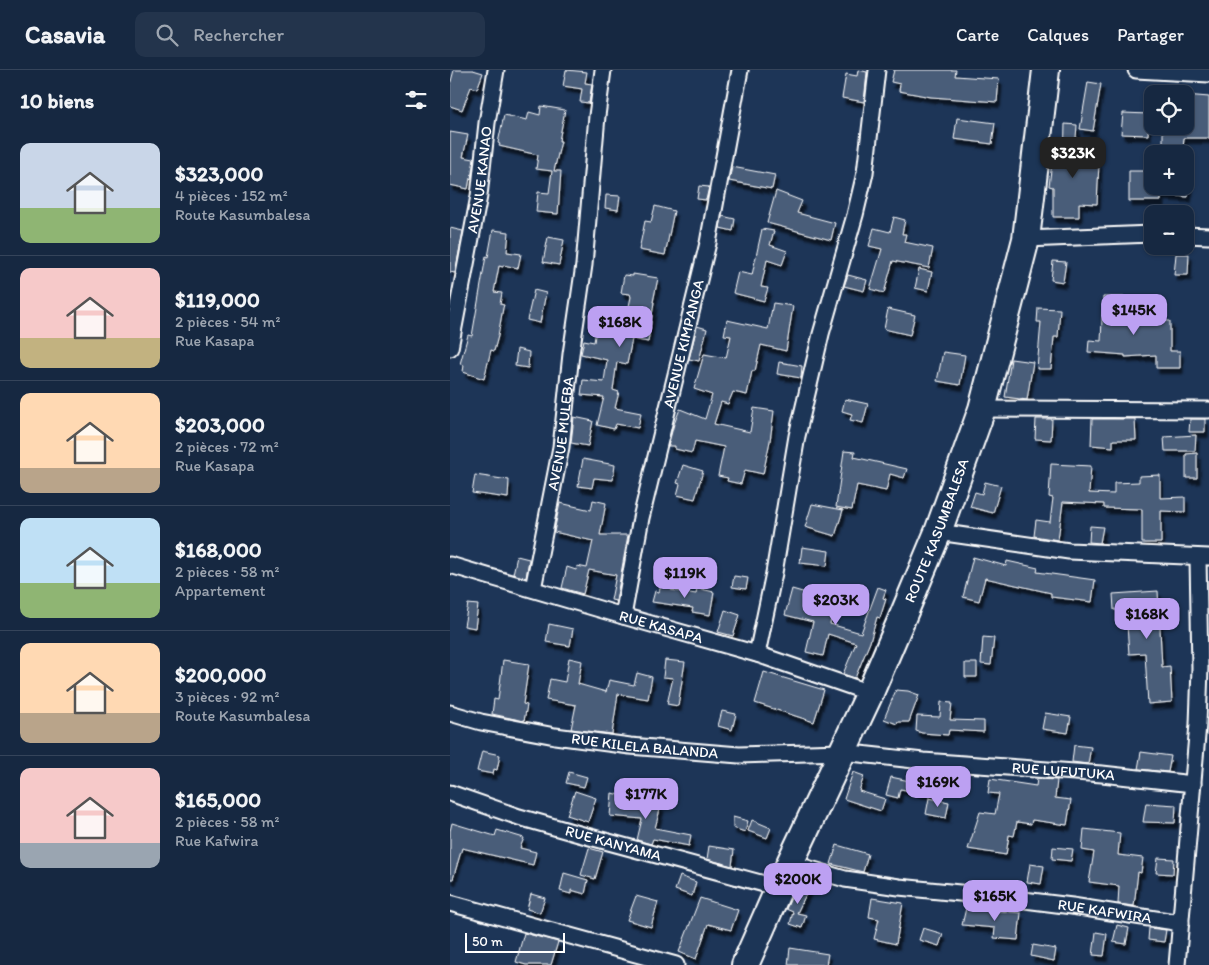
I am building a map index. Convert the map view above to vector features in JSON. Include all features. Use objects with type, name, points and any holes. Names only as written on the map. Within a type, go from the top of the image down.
[{"type":"highway","name":"ROUTE KASUMBALESA","points":[[745,965],[778,888],[870,693],[938,532],[982,409],[1026,239],[1046,70]]},
{"type":"street","name":"AVENUE KANAO","points":[[450,348],[479,196],[487,123],[496,70]]},
{"type":"street","name":"AVENUE MULEBA","points":[[533,590],[561,447],[571,354],[584,265],[597,116],[603,70]]},
{"type":"street","name":"AVENUE KIMPANGA","points":[[623,616],[641,518],[708,243],[740,70]]},
{"type":"street","points":[[757,654],[774,573],[797,436],[821,334],[865,173],[877,70]]},
{"type":"street","points":[[1136,70],[1209,74]]},
{"type":"street","points":[[1026,239],[1144,234]]},
{"type":"street","points":[[1194,235],[1209,236]]},
{"type":"street","points":[[982,409],[1209,410]]},
{"type":"street","points":[[938,532],[1068,551],[1204,558],[1198,724],[1177,965]]},
{"type":"street","name":"RUE KASAPA","points":[[450,565],[757,654],[870,693]]},
{"type":"street","name":"RUE KILELA BALANDA","points":[[450,712],[481,722],[546,734],[630,746],[739,755],[842,752]]},
{"type":"street","name":"RUE LUFUTUKA","points":[[842,752],[923,761],[1102,774],[1193,784]]},
{"type":"street","name":"RUE KANYAMA","points":[[450,793],[553,827],[778,888]]},
{"type":"street","name":"RUE KAFWIRA","points":[[790,863],[845,879],[899,887],[1063,905],[1182,923]]},
{"type":"street","points":[[450,903],[676,965]]},
{"type":"building","points":[[454,70],[473,70],[483,73],[477,89],[471,87],[462,110],[450,106],[450,85]]},
{"type":"building","points":[[566,70],[587,72],[585,83],[592,84],[589,103],[580,102],[582,89],[563,86]]},
{"type":"building","points":[[858,70],[867,72],[864,102],[842,98],[846,74],[857,76]]},
{"type":"building","points":[[894,70],[956,70],[955,76],[999,79],[997,102],[931,97],[899,91],[900,84],[891,82]]},
{"type":"building","points":[[1088,82],[1101,84],[1093,131],[1080,129]]},
{"type":"building","points":[[1194,96],[1209,97],[1209,138],[1184,138],[1183,145],[1163,145],[1163,135],[1194,135]]},
{"type":"building","points":[[541,106],[565,110],[559,141],[561,141],[554,171],[561,171],[558,214],[536,212],[538,192],[549,193],[552,171],[536,169],[538,155],[499,146],[500,144],[498,143],[504,115],[527,120],[529,112],[540,115]]},
{"type":"building","points":[[1123,113],[1144,114],[1144,135],[1121,134]]},
{"type":"building","points":[[957,118],[995,123],[992,144],[954,139]]},
{"type":"building","points":[[1065,124],[1077,125],[1075,151],[1090,151],[1090,163],[1099,163],[1097,204],[1079,203],[1079,217],[1053,217],[1053,187],[1049,186],[1052,163],[1064,164]]},
{"type":"building","points":[[450,132],[468,135],[463,157],[474,159],[468,189],[450,185]]},
{"type":"building","points":[[732,167],[775,175],[772,189],[729,181]]},
{"type":"building","points":[[1129,171],[1144,171],[1144,195],[1161,195],[1161,201],[1129,201]]},
{"type":"building","points":[[699,186],[709,187],[706,200],[697,199]]},
{"type":"building","points":[[776,191],[802,201],[797,213],[835,223],[831,240],[767,223]]},
{"type":"building","points":[[606,195],[620,196],[618,210],[605,208]]},
{"type":"building","points":[[1161,195],[1188,195],[1188,197]]},
{"type":"building","points":[[655,206],[674,211],[665,255],[639,250],[645,221],[651,222]]},
{"type":"building","points":[[722,216],[735,219],[733,231],[720,228]]},
{"type":"building","points":[[894,217],[905,220],[902,234],[906,234],[904,242],[933,248],[929,268],[893,261],[884,293],[870,289],[882,249],[869,246],[874,228],[890,232]]},
{"type":"building","points":[[450,228],[463,231],[455,273],[450,272]]},
{"type":"building","points":[[762,229],[774,231],[770,245],[787,251],[782,265],[767,260],[761,287],[768,288],[764,301],[733,293],[738,272],[752,275]]},
{"type":"building","points":[[493,230],[509,232],[507,252],[521,254],[518,268],[499,266],[494,292],[502,293],[500,304],[504,305],[494,351],[491,350],[484,379],[463,372],[464,365],[460,364],[468,335],[472,336],[486,256],[488,257]]},
{"type":"building","points":[[548,237],[564,240],[559,265],[543,262]]},
{"type":"building","points":[[1176,255],[1189,255],[1188,275],[1174,275]]},
{"type":"building","points":[[1053,261],[1066,262],[1063,282],[1051,280]]},
{"type":"building","points":[[919,269],[932,272],[928,291],[915,288]]},
{"type":"building","points":[[633,274],[658,278],[648,342],[632,339],[627,364],[617,362],[613,390],[619,392],[615,408],[641,413],[638,428],[616,424],[614,429],[597,425],[604,397],[581,395],[583,380],[604,382],[607,360],[581,354],[584,340],[594,342],[598,316],[626,320],[631,297],[630,294],[621,293],[624,275],[633,276]]},
{"type":"building","points":[[848,275],[867,280],[864,291],[844,286]]},
{"type":"building","points":[[534,290],[546,293],[540,323],[527,320]]},
{"type":"building","points":[[1103,297],[1125,297],[1125,320],[1170,321],[1170,351],[1180,351],[1180,368],[1156,368],[1156,355],[1125,357],[1125,355],[1088,352],[1089,340],[1101,341]]},
{"type":"building","points":[[773,303],[793,306],[786,351],[761,345],[755,371],[752,371],[747,395],[733,392],[728,404],[721,402],[714,424],[750,432],[754,408],[774,411],[763,474],[745,470],[741,484],[727,481],[728,478],[718,476],[724,447],[695,441],[692,453],[675,449],[675,446],[668,446],[680,409],[705,419],[712,395],[694,389],[704,354],[726,358],[731,336],[724,335],[727,320],[768,329]]},
{"type":"building","points":[[1038,308],[1060,309],[1058,337],[1054,337],[1051,369],[1037,369],[1041,322],[1037,322]]},
{"type":"building","points":[[888,309],[915,315],[910,335],[884,329]]},
{"type":"building","points":[[697,326],[707,329],[699,361],[689,359]]},
{"type":"building","points":[[517,349],[529,352],[528,368],[515,366]]},
{"type":"building","points":[[943,352],[965,355],[960,385],[937,381]]},
{"type":"building","points":[[1011,359],[1033,362],[1027,400],[1005,397]]},
{"type":"building","points":[[779,362],[802,366],[801,378],[777,374]]},
{"type":"building","points":[[845,399],[868,404],[863,423],[850,420],[852,414],[842,411]]},
{"type":"building","points":[[574,417],[593,421],[588,446],[571,443]]},
{"type":"building","points":[[1036,419],[1052,419],[1051,440],[1035,439]]},
{"type":"building","points":[[1092,419],[1135,419],[1136,440],[1113,440],[1113,447],[1091,445]]},
{"type":"building","points":[[1190,419],[1205,419],[1205,432],[1189,432]]},
{"type":"building","points":[[1196,435],[1195,451],[1165,451],[1164,437]]},
{"type":"building","points":[[844,451],[855,452],[854,457],[907,469],[904,478],[890,474],[886,491],[857,485],[852,510],[836,507]]},
{"type":"building","points":[[1197,453],[1197,478],[1186,478],[1186,454]]},
{"type":"building","points":[[583,459],[615,465],[613,480],[594,478],[592,488],[578,486]]},
{"type":"building","points":[[1051,464],[1091,466],[1089,493],[1114,494],[1114,483],[1139,482],[1139,476],[1160,475],[1160,498],[1185,497],[1185,512],[1161,511],[1161,543],[1142,543],[1142,509],[1104,508],[1104,504],[1063,502],[1058,540],[1034,536],[1036,520],[1050,522],[1053,498],[1049,497]]},
{"type":"building","points":[[683,465],[703,471],[695,499],[677,495],[680,484],[677,483]]},
{"type":"building","points":[[475,475],[509,480],[508,498],[472,493]]},
{"type":"building","points":[[985,482],[1001,486],[993,513],[970,507],[975,492],[982,494]]},
{"type":"building","points":[[593,500],[606,503],[600,535],[628,535],[616,601],[611,600],[616,575],[589,570],[583,594],[562,588],[567,567],[576,570],[577,566],[587,568],[593,541],[554,532],[560,503],[591,510]]},
{"type":"building","points":[[812,504],[843,510],[835,536],[805,527]]},
{"type":"building","points":[[1090,526],[1103,527],[1100,543],[1089,542]]},
{"type":"building","points":[[802,547],[829,551],[827,566],[800,563]]},
{"type":"building","points":[[517,556],[529,559],[526,578],[513,574]]},
{"type":"building","points":[[973,557],[1006,566],[1007,561],[1038,568],[1037,572],[1095,580],[1092,602],[1051,597],[1051,593],[985,578],[979,601],[963,597]]},
{"type":"building","points":[[734,576],[748,578],[746,589],[732,587]]},
{"type":"building","points":[[662,582],[672,584],[671,590],[696,594],[697,588],[714,592],[710,615],[692,612],[693,608],[652,602],[655,591],[659,592]]},
{"type":"building","points":[[829,586],[839,588],[830,624],[861,633],[878,587],[886,590],[883,598],[886,599],[880,618],[877,617],[870,642],[855,678],[843,674],[856,643],[828,634],[823,656],[806,652],[813,622],[785,615],[792,589],[806,593],[802,608],[822,614]]},
{"type":"building","points":[[1158,591],[1162,667],[1170,666],[1172,702],[1148,704],[1145,653],[1129,654],[1126,610],[1114,610],[1113,594]]},
{"type":"building","points":[[468,604],[478,605],[475,628],[464,626]]},
{"type":"building","points":[[725,610],[740,615],[733,636],[718,632]]},
{"type":"building","points":[[549,624],[573,629],[570,646],[546,642]]},
{"type":"building","points":[[983,637],[994,638],[991,665],[981,664]]},
{"type":"building","points":[[569,658],[582,661],[578,684],[606,692],[609,680],[634,685],[637,673],[652,677],[648,699],[618,694],[612,734],[571,729],[576,705],[546,700],[550,679],[565,682]]},
{"type":"building","points":[[503,660],[529,664],[523,704],[527,705],[524,721],[492,714],[494,699],[498,700]]},
{"type":"building","points":[[665,660],[685,662],[678,706],[667,704],[673,678],[663,677]]},
{"type":"building","points":[[965,663],[977,663],[977,677],[965,677]]},
{"type":"building","points":[[764,672],[824,690],[814,722],[755,703]]},
{"type":"building","points":[[896,690],[908,691],[919,695],[909,722],[898,722],[897,724],[884,719]]},
{"type":"building","points":[[941,702],[952,703],[950,720],[984,721],[984,732],[949,730],[948,735],[916,731],[917,716],[940,717]]},
{"type":"building","points":[[722,711],[736,714],[732,730],[718,726]]},
{"type":"building","points":[[1045,713],[1071,717],[1068,733],[1042,729]]},
{"type":"building","points":[[1074,745],[1091,747],[1088,764],[1072,762]]},
{"type":"building","points":[[482,751],[500,755],[497,770],[494,769],[493,774],[477,771]]},
{"type":"building","points":[[1141,752],[1171,756],[1168,772],[1138,769]]},
{"type":"building","points":[[569,772],[587,777],[584,787],[566,783]]},
{"type":"building","points":[[853,772],[864,776],[859,791],[885,799],[881,811],[844,799]]},
{"type":"building","points":[[915,775],[933,778],[930,794],[900,789],[898,798],[886,795],[891,777],[914,782]]},
{"type":"building","points":[[990,779],[1036,786],[1037,779],[1057,780],[1055,798],[1071,800],[1067,825],[1032,820],[1031,824],[1017,822],[1014,836],[1009,835],[1006,855],[968,849],[980,812],[995,814],[999,794],[988,793]]},
{"type":"building","points":[[575,791],[596,798],[588,822],[567,815]]},
{"type":"building","points":[[612,793],[661,806],[655,828],[691,835],[689,846],[653,839],[651,844],[637,840],[642,819],[610,816]]},
{"type":"building","points":[[929,798],[949,802],[946,818],[926,814]]},
{"type":"building","points":[[1146,803],[1176,805],[1175,823],[1143,822]]},
{"type":"building","points":[[733,817],[748,821],[745,832],[733,828]]},
{"type":"building","points":[[752,820],[771,828],[767,838],[748,831]]},
{"type":"building","points":[[452,823],[495,836],[497,830],[524,838],[520,848],[536,852],[533,865],[462,848],[453,879],[450,879],[450,831]]},
{"type":"building","points":[[1084,829],[1120,833],[1118,855],[1143,858],[1141,873],[1138,872],[1134,906],[1118,904],[1119,886],[1089,882],[1094,852],[1082,850]]},
{"type":"building","points":[[837,845],[868,854],[863,872],[831,864]]},
{"type":"building","points":[[709,846],[734,850],[732,866],[707,859]]},
{"type":"building","points":[[1053,847],[1073,849],[1071,861],[1052,859]]},
{"type":"building","points":[[589,848],[603,852],[595,879],[581,875]]},
{"type":"building","points":[[1158,858],[1174,859],[1173,874],[1156,873]]},
{"type":"building","points":[[1030,864],[1044,866],[1041,884],[1027,882]]},
{"type":"building","points":[[564,873],[588,880],[585,894],[571,890],[571,894],[560,891]]},
{"type":"building","points":[[680,876],[696,882],[692,896],[675,890]]},
{"type":"building","points":[[798,883],[809,888],[797,913],[806,915],[802,928],[790,924],[793,912],[786,909]]},
{"type":"building","points":[[531,894],[545,898],[540,913],[527,909]]},
{"type":"building","points":[[636,896],[658,902],[651,927],[627,920]]},
{"type":"building","points":[[700,898],[738,910],[731,930],[708,924],[696,959],[679,952]]},
{"type":"building","points":[[872,898],[903,903],[896,944],[874,939],[879,919],[869,917]]},
{"type":"building","points":[[966,908],[1021,913],[1018,940],[994,938],[995,928],[962,925]]},
{"type":"building","points":[[1117,925],[1129,928],[1126,944],[1113,942]]},
{"type":"building","points":[[923,928],[943,934],[939,946],[919,940]]},
{"type":"building","points":[[1149,928],[1166,930],[1164,942],[1148,940]]},
{"type":"building","points":[[1096,932],[1107,934],[1104,956],[1093,955]]},
{"type":"building","points":[[524,933],[558,942],[551,965],[526,965],[516,962]]},
{"type":"building","points":[[1033,945],[1056,949],[1054,961],[1031,956]]},
{"type":"building","points":[[790,948],[828,954],[826,965],[788,965]]}]
